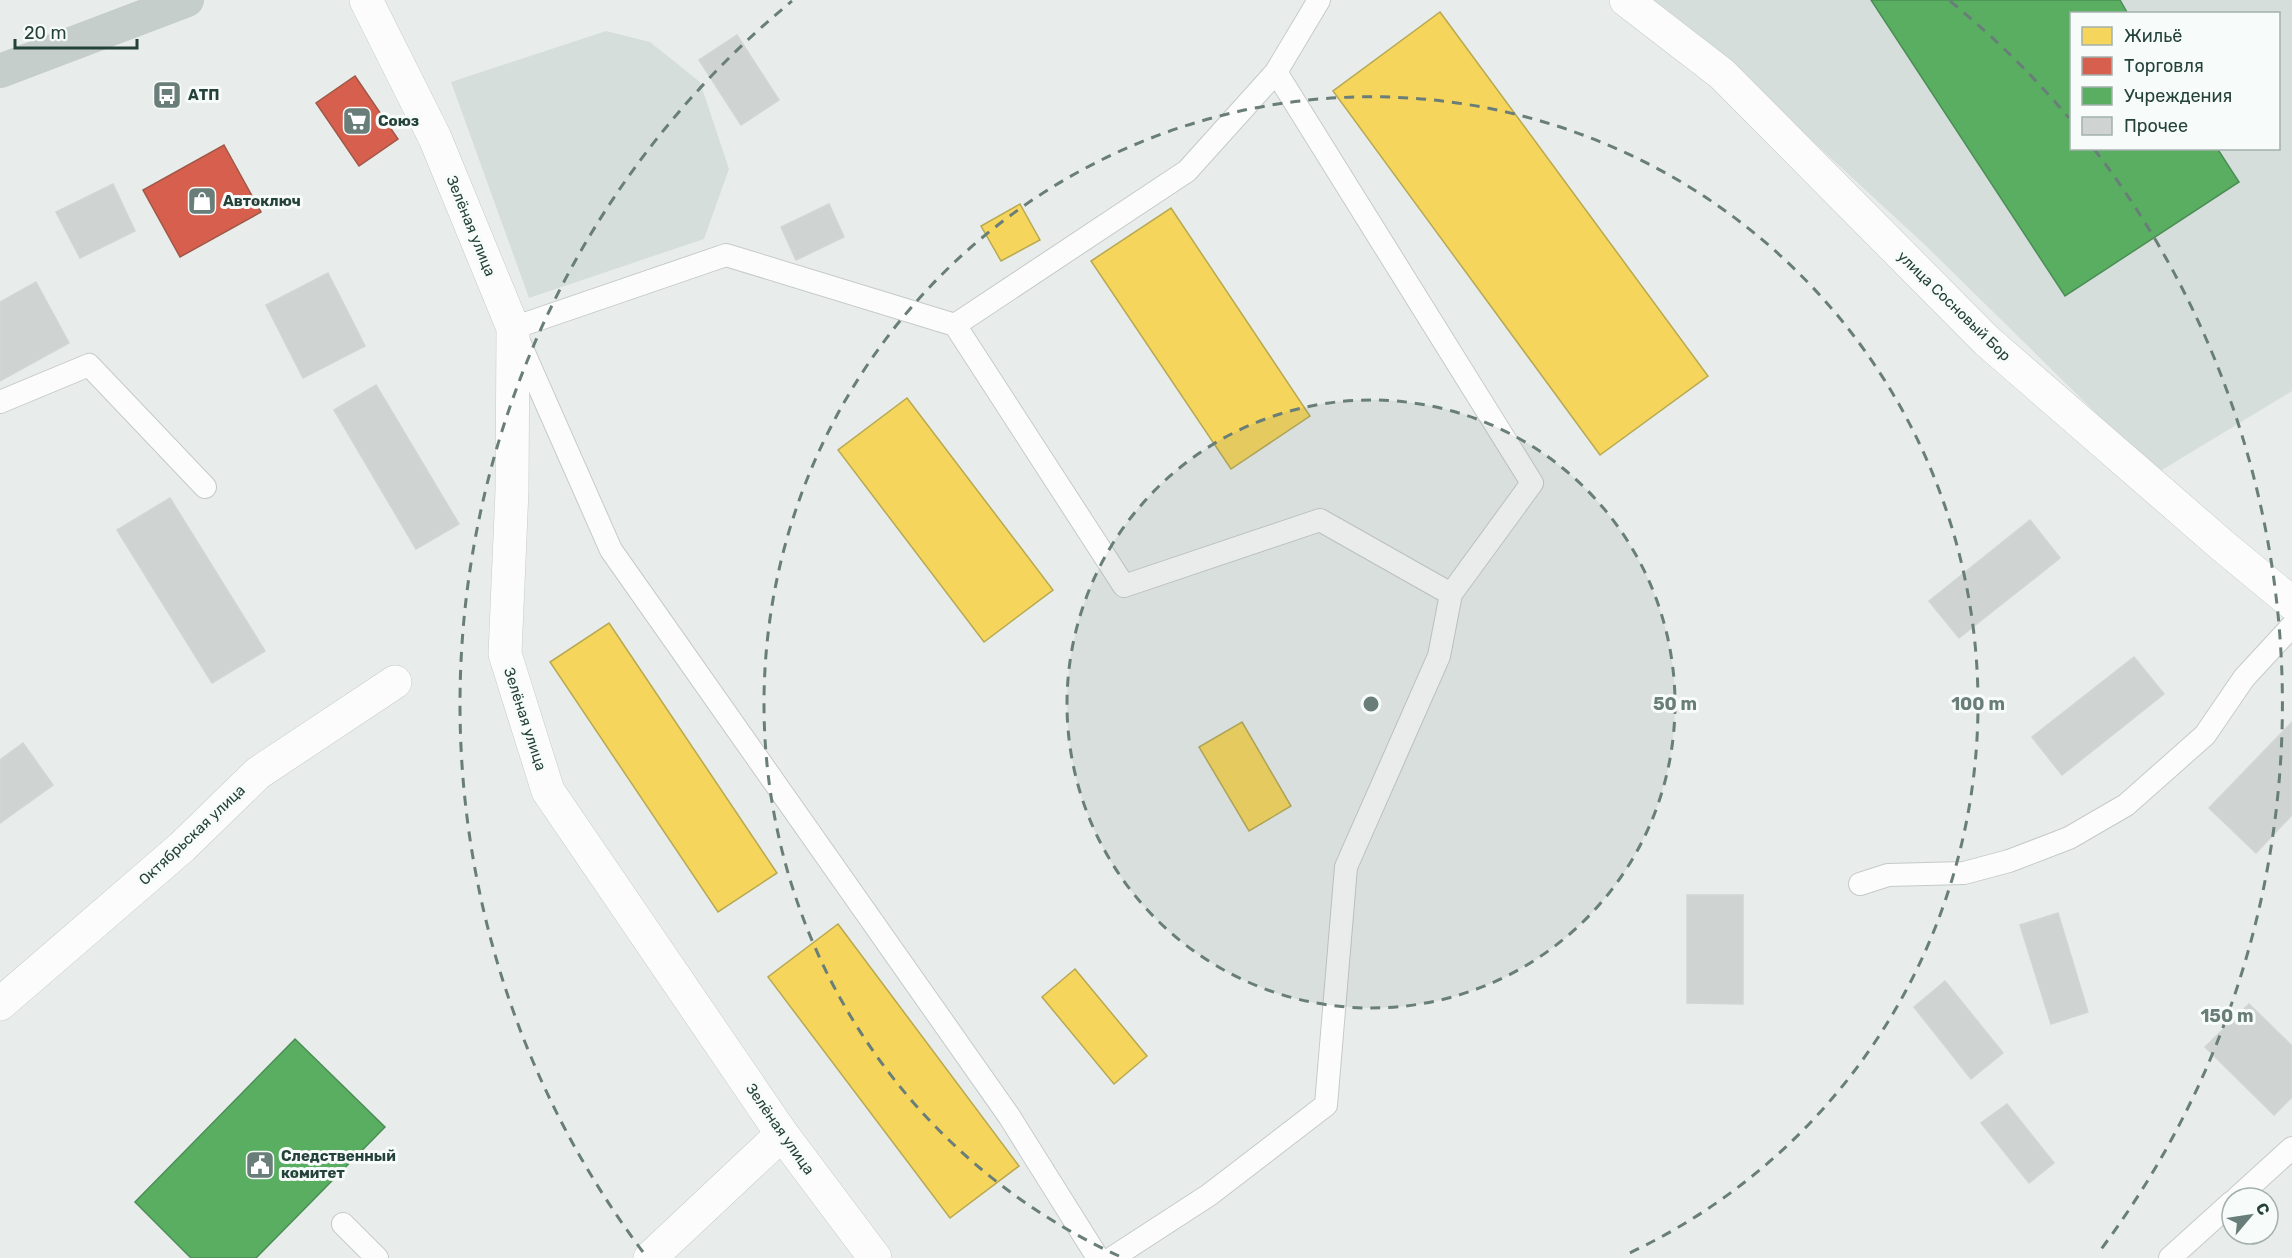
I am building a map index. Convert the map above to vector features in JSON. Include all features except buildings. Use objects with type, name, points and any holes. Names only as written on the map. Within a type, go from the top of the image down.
[{"type":"highway","points":[[0,71],[187,0]]},
{"type":"street","name":"Зелёная улица","points":[[366,0],[435,138],[513,328],[513,490],[505,654],[548,791],[782,1134],[875,1258]]},
{"type":"street","name":"улица Сосновый Бор","points":[[1626,0],[1722,74],[1988,341],[2223,546],[2292,603]]},
{"type":"street","name":"Октябрьская улица","points":[[0,1004],[182,847],[258,773],[395,682]]},
{"type":"street","points":[[650,1258],[782,1134]]},
{"type":"lane","points":[[955,325],[1187,171],[1276,72],[1319,0]]},
{"type":"lane","points":[[1112,1258],[1209,1195],[1326,1105],[1346,867],[1439,656],[1451,594],[1532,483],[1276,72]]},
{"type":"lane","points":[[1098,1258],[1009,1116],[611,550],[513,328],[726,255],[955,325],[1124,585],[1320,520],[1451,594]]},
{"type":"lane","points":[[0,402],[89,365],[205,488]]},
{"type":"lane","points":[[1860,884],[1888,874],[1964,873],[2009,861],[2069,838],[2127,805],[2205,735],[2244,678],[2292,626]]},
{"type":"lane","points":[[2249,1186],[2292,1148]]},
{"type":"lane","points":[[2170,1258],[2220,1213]]},
{"type":"lane","points":[[343,1224],[377,1258]]},
{"type":"shaded area","points":[[1649,0],[2292,0],[2292,391],[2157,473],[1925,245],[1728,63]]},
{"type":"shaded area","points":[[606,31],[650,42],[700,82],[729,169],[704,239],[529,298],[451,82]]},
{"type":"place","name":"АТП","points":[[167,95]]},
{"type":"place","name":"Союз","points":[[357,121]]},
{"type":"place","name":"Автоключ","points":[[202,201]]},
{"type":"place","name":"Следственный комитет","points":[[260,1165]]}]
